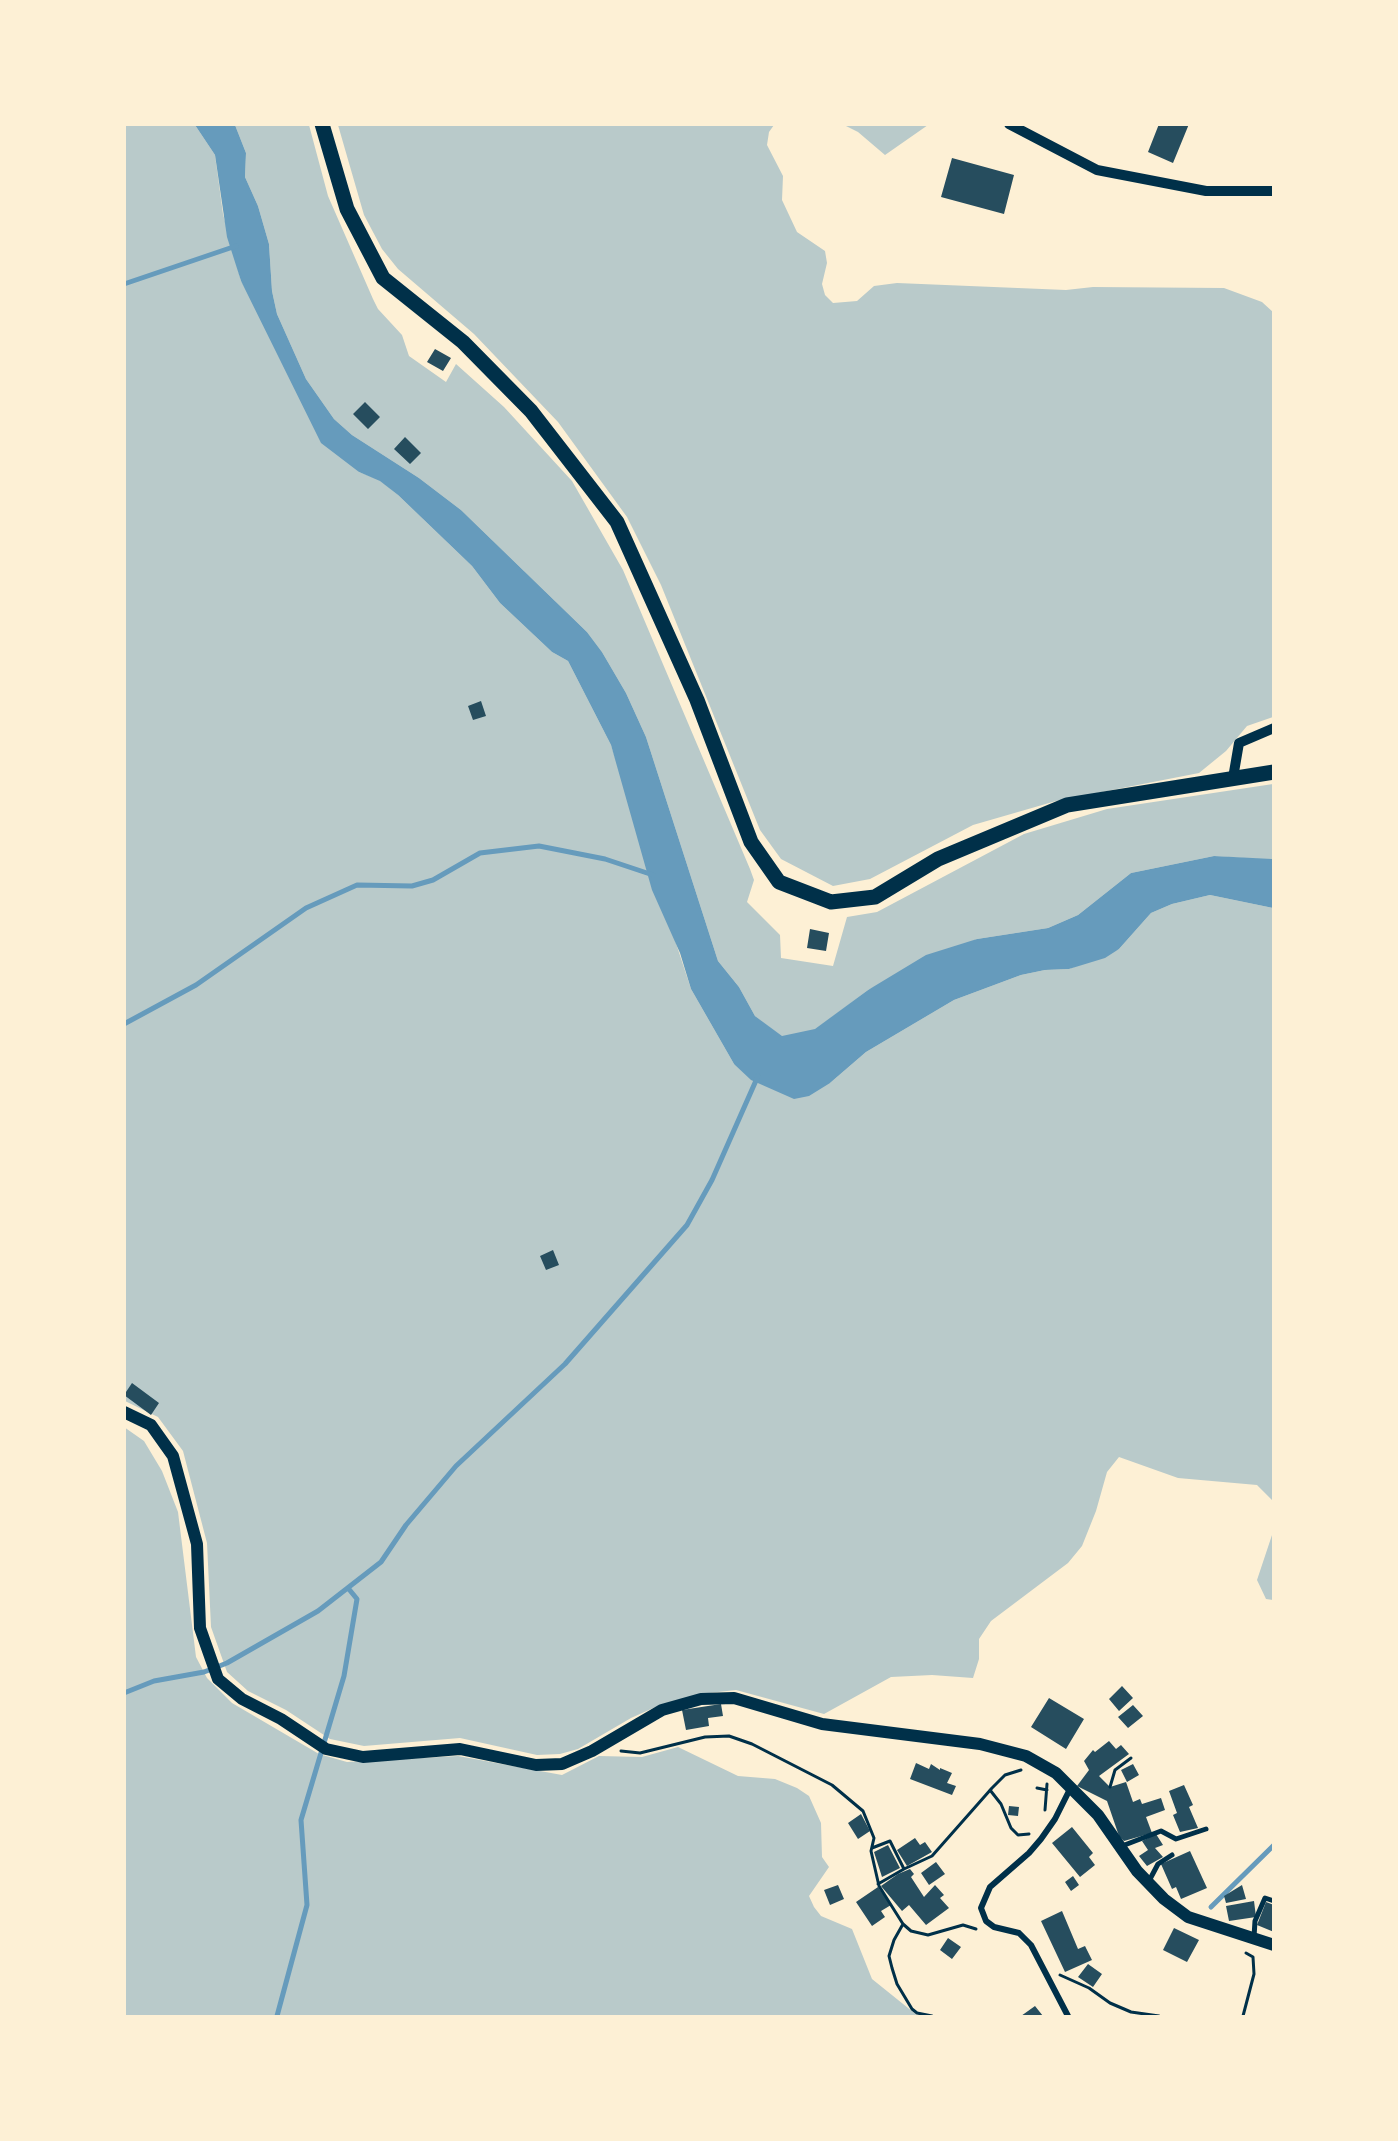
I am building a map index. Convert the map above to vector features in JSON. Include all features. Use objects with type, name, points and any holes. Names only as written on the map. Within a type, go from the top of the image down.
[{"type":"main road","points":[[322,124],[347,209],[383,278],[463,342],[531,411],[617,522],[697,700],[751,842],[779,882],[831,902],[875,897],[938,859],[1067,805],[1274,772]]},
{"type":"main road","points":[[124,1412],[151,1425],[173,1456],[197,1544],[200,1628],[218,1679],[243,1699],[281,1719],[326,1749],[363,1757],[460,1749],[536,1765],[562,1764],[592,1751],[662,1710],[701,1700],[734,1698],[822,1724],[992,1747],[1026,1756],[1047,1766],[1071,1786],[1098,1815],[1149,1883],[1164,1899],[1188,1917],[1274,1945]]},
{"type":"street","points":[[1009,124],[1097,170],[1206,191],[1274,191]]},
{"type":"street","points":[[1233,778],[1239,743],[1274,728]]},
{"type":"street","points":[[1068,2016],[1031,1945],[1020,1933],[994,1927],[986,1921],[981,1908],[990,1887],[1029,1853],[1071,1786]]},
{"type":"street","points":[[1120,1847],[1161,1831],[1176,1839],[1206,1829]]},
{"type":"street","points":[[1149,1883],[1158,1864],[1172,1855]]},
{"type":"street","points":[[1254,1939],[1255,1921],[1265,1898],[1274,1901]]},
{"type":"path","points":[[592,1751],[640,1753],[705,1737],[740,1738],[832,1785],[863,1811],[874,1838],[872,1848],[878,1884],[903,1924],[911,1931],[928,1935],[963,1925],[982,1930],[994,1927]]},
{"type":"path","points":[[1110,1787],[1115,1770],[1131,1758]]},
{"type":"path","points":[[878,1884],[932,1856],[1005,1775],[1023,1769],[1030,1773]]},
{"type":"path","points":[[990,1790],[1002,1804],[1011,1828],[1018,1835],[1027,1836],[1035,1829],[1044,1832],[1048,1784],[1043,1780]]},
{"type":"path","points":[[1037,1788],[1047,1790]]},
{"type":"path","points":[[872,1848],[890,1841],[904,1869]]},
{"type":"path","points":[[903,1924],[894,1940],[890,1956],[897,1984],[912,2009],[917,2013],[932,2016]]},
{"type":"path","points":[[1243,2016],[1254,1974],[1253,1957]]},
{"type":"path","points":[[1046,1974],[1064,1975],[1089,1988],[1110,2003],[1131,2012],[1159,2016]]},
{"type":"shaded area","points":[[124,125],[195,125],[215,155],[223,214],[241,281],[359,472],[380,480],[398,495],[472,566],[500,603],[552,652],[568,661],[611,745],[691,989],[734,1064],[830,1083],[866,1052],[954,1000],[1021,975],[1045,970],[1069,969],[1119,949],[1151,913],[1172,904],[1210,895],[1273,908],[1273,1510],[1272,1500],[1257,1485],[1178,1478],[1119,1457],[1107,1472],[1096,1511],[1082,1546],[1068,1563],[991,1621],[979,1639],[979,1659],[973,1678],[932,1675],[891,1677],[824,1714],[736,1690],[700,1694],[660,1705],[631,1718],[578,1749],[560,1754],[537,1755],[460,1738],[364,1746],[330,1739],[286,1710],[248,1691],[227,1672],[211,1627],[207,1543],[183,1451],[158,1417],[125,1401]]},
{"type":"shaded area","points":[[235,125],[309,125],[328,196],[378,309],[402,335],[409,356],[446,382],[456,364],[504,407],[572,481],[623,570],[750,869],[754,880],[747,902],[780,935],[781,958],[833,966],[847,917],[877,912],[1024,834],[1107,809],[1273,784],[1273,860],[1214,856],[1131,873],[1078,915],[1048,928],[977,939],[868,990],[815,1030],[782,1037],[755,1016],[739,987],[718,961],[646,737],[626,693],[602,652],[587,632],[461,510],[419,478],[352,435],[334,419],[306,379],[277,314],[272,291],[269,244],[258,206],[245,177],[246,153]]},
{"type":"shaded area","points":[[338,125],[774,125],[769,132],[767,145],[783,176],[782,200],[797,232],[825,251],[827,263],[822,284],[825,295],[833,303],[857,301],[874,286],[897,283],[1066,290],[1093,287],[1224,288],[1262,302],[1274,313],[1273,717],[1247,726],[1226,751],[1199,773],[1056,801],[973,825],[870,879],[833,886],[781,859],[760,830],[661,585],[627,517],[558,422],[474,334],[398,269],[382,249],[364,215]]},
{"type":"shaded area","points":[[844,125],[928,125],[885,155],[858,132]]},
{"type":"shaded area","points":[[124,1427],[144,1441],[162,1471],[178,1512],[196,1657],[207,1678],[232,1703],[319,1754],[347,1762],[458,1756],[562,1775],[599,1756],[642,1757],[678,1747],[738,1776],[775,1779],[797,1788],[809,1796],[821,1823],[822,1857],[829,1867],[809,1896],[814,1907],[821,1916],[852,1929],[872,1979],[918,2016],[125,2016]]},
{"type":"shaded area","points":[[1273,1532],[1274,1600],[1266,1599],[1257,1580]]},
{"type":"water","points":[[195,125],[235,125],[246,153],[245,177],[258,206],[269,244],[272,291],[277,314],[306,379],[334,419],[352,435],[419,478],[461,510],[587,632],[602,652],[626,693],[646,737],[718,961],[739,987],[755,1016],[782,1036],[815,1029],[868,990],[926,955],[977,939],[1048,928],[1078,915],[1131,873],[1214,856],[1272,859],[1273,908],[1210,895],[1172,904],[1151,913],[1119,949],[1105,958],[1069,969],[1045,970],[1021,975],[954,1000],[866,1052],[830,1083],[809,1096],[794,1099],[751,1080],[734,1064],[691,989],[680,953],[652,890],[611,745],[568,661],[552,652],[500,603],[472,566],[398,495],[380,481],[359,472],[321,443],[241,281],[227,237],[215,155]]},
{"type":"building","points":[[1159,124],[1189,124],[1173,163],[1148,152]]},
{"type":"building","points":[[952,158],[1014,175],[1004,214],[941,197]]},
{"type":"building","points":[[435,349],[451,358],[443,371],[427,362]]},
{"type":"building","points":[[365,402],[380,417],[368,429],[353,414]]},
{"type":"building","points":[[405,437],[421,453],[410,464],[394,449]]},
{"type":"building","points":[[481,701],[486,716],[473,720],[468,706]]},
{"type":"building","points":[[810,929],[829,933],[826,951],[807,948]]},
{"type":"building","points":[[553,1250],[559,1265],[546,1270],[540,1256]]},
{"type":"building","points":[[132,1383],[159,1403],[151,1415],[124,1395]]},
{"type":"building","points":[[1122,1686],[1133,1698],[1119,1711],[1109,1699]]},
{"type":"building","points":[[1049,1698],[1084,1719],[1066,1749],[1031,1727]]},
{"type":"building","points":[[721,1704],[723,1716],[708,1718],[709,1726],[686,1730],[682,1710]]},
{"type":"building","points":[[1133,1705],[1143,1716],[1128,1728],[1118,1717]]},
{"type":"building","points":[[1109,1741],[1116,1749],[1121,1745],[1129,1754],[1099,1776],[1110,1787],[1126,1782],[1133,1802],[1140,1799],[1142,1804],[1161,1798],[1165,1810],[1146,1817],[1152,1833],[1124,1841],[1119,1836],[1107,1801],[1077,1786],[1089,1770],[1084,1761],[1093,1750],[1095,1752]]},
{"type":"building","points":[[916,1763],[929,1769],[931,1764],[940,1770],[940,1768],[952,1773],[947,1783],[956,1786],[952,1795],[910,1779]]},
{"type":"building","points":[[1133,1764],[1139,1775],[1127,1782],[1121,1770]]},
{"type":"building","points":[[1184,1785],[1193,1805],[1189,1807],[1198,1828],[1180,1832],[1173,1815],[1177,1813],[1169,1791]]},
{"type":"building","points":[[1009,1806],[1019,1807],[1018,1816],[1008,1815]]},
{"type":"building","points":[[861,1814],[870,1831],[858,1839],[848,1823]]},
{"type":"building","points":[[1072,1827],[1093,1853],[1089,1857],[1095,1865],[1080,1877],[1052,1843]]},
{"type":"building","points":[[1156,1834],[1163,1845],[1155,1848],[1163,1857],[1147,1866],[1139,1856],[1148,1850],[1142,1841]]},
{"type":"building","points":[[915,1838],[920,1845],[925,1842],[932,1852],[907,1866],[897,1850]]},
{"type":"building","points":[[888,1845],[900,1868],[882,1877],[874,1852]]},
{"type":"building","points":[[1190,1851],[1207,1888],[1181,1899],[1176,1887],[1172,1889],[1161,1864]]},
{"type":"building","points":[[936,1862],[945,1874],[929,1885],[921,1873]]},
{"type":"building","points":[[910,1869],[914,1874],[911,1877],[924,1897],[935,1885],[944,1895],[940,1898],[949,1908],[926,1925],[909,1905],[902,1911],[881,1886]]},
{"type":"building","points":[[1073,1876],[1079,1885],[1071,1891],[1065,1882]]},
{"type":"building","points":[[838,1885],[844,1899],[830,1905],[824,1890]]},
{"type":"building","points":[[1242,1885],[1246,1899],[1226,1903],[1224,1896]]},
{"type":"building","points":[[878,1887],[891,1905],[881,1911],[885,1917],[872,1926],[856,1902]]},
{"type":"building","points":[[1254,1901],[1256,1917],[1229,1921],[1226,1906]]},
{"type":"building","points":[[1266,1902],[1274,1905],[1274,1932],[1257,1925]]},
{"type":"building","points":[[1062,1911],[1078,1949],[1085,1946],[1092,1960],[1065,1972],[1041,1921]]},
{"type":"building","points":[[1174,1928],[1199,1940],[1187,1962],[1163,1950]]},
{"type":"building","points":[[948,1938],[961,1947],[952,1959],[940,1950]]},
{"type":"building","points":[[1088,1964],[1102,1974],[1093,1987],[1078,1977]]},
{"type":"building","points":[[1035,2006],[1043,2016],[1021,2016]]},
{"type":"waterway","points":[[124,284],[236,246]]},
{"type":"waterway","points":[[124,1024],[196,985],[306,908],[357,885],[412,886],[433,880],[480,853],[539,846],[605,859],[653,875]]},
{"type":"waterway","points":[[124,1693],[154,1681],[204,1672],[227,1663],[318,1611],[381,1562],[406,1525],[456,1466],[565,1364],[687,1225],[712,1180],[758,1076]]},
{"type":"waterway","points":[[277,2016],[307,1905],[301,1820],[344,1676],[357,1599],[348,1588]]},
{"type":"waterway","points":[[1211,1907],[1274,1845]]}]
